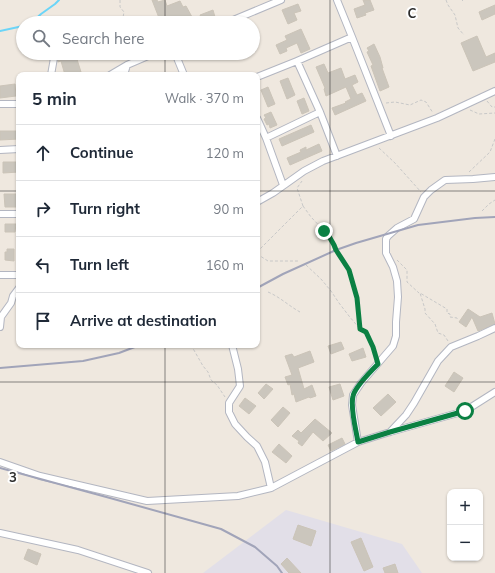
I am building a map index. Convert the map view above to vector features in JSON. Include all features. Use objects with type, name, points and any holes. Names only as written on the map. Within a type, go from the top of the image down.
[{"type":"street","points":[[243,16],[281,0]]},
{"type":"street","points":[[337,0],[391,136]]},
{"type":"street","points":[[260,76],[352,36]]},
{"type":"street","points":[[52,72],[54,60]]},
{"type":"street","points":[[115,72],[139,60]]},
{"type":"street","points":[[178,60],[183,72]]},
{"type":"street","points":[[297,61],[320,112],[337,156]]},
{"type":"street","points":[[125,72],[127,65]]},
{"type":"street","points":[[260,200],[304,171],[324,161],[375,143],[437,118],[495,91]]},
{"type":"street","points":[[0,104],[16,104]]},
{"type":"street","points":[[266,138],[320,112]]},
{"type":"street","points":[[260,125],[283,185]]},
{"type":"street","points":[[0,150],[16,149]]},
{"type":"street","points":[[358,442],[352,405],[353,395],[361,383],[393,346],[396,336],[398,297],[397,282],[393,266],[386,253],[386,239],[397,228],[414,219],[424,197],[445,180],[495,177]]},
{"type":"street","points":[[0,214],[16,214]]},
{"type":"street","points":[[0,274],[16,275]]},
{"type":"street","points":[[0,327],[1,317],[11,303],[16,292]]},
{"type":"street","points":[[390,432],[406,415],[438,361],[451,347],[495,328]]},
{"type":"street","points":[[233,348],[238,369],[240,386],[229,403],[229,412],[235,424],[256,446],[265,462],[271,488]]},
{"type":"street","points":[[0,462],[40,476],[147,502],[238,496],[271,488],[358,442],[465,411],[495,392]]},
{"type":"street","points":[[0,533],[78,550],[148,573]]},
{"type":"path","points":[[120,0],[120,7],[124,12],[123,16]]},
{"type":"path","points":[[446,0],[455,15],[458,28],[464,35]]},
{"type":"path","points":[[482,97],[495,107]]},
{"type":"path","points":[[379,104],[395,102],[410,105],[421,100],[426,102],[437,118]]},
{"type":"path","points":[[463,107],[479,114],[495,112]]},
{"type":"path","points":[[461,180],[490,152],[495,139]]},
{"type":"path","points":[[375,143],[395,163],[424,197]]},
{"type":"path","points":[[303,180],[297,188],[303,206],[330,238],[349,270],[357,298],[360,329]]},
{"type":"path","points":[[482,211],[495,200]]},
{"type":"path","points":[[260,250],[303,206]]},
{"type":"path","points":[[260,255],[268,261],[298,261]]},
{"type":"path","points":[[398,260],[407,270],[407,282],[420,293],[447,309],[447,314],[450,314],[450,317],[457,318],[458,320]]},
{"type":"path","points":[[306,265],[321,279],[360,329],[366,332],[373,347],[378,364]]},
{"type":"path","points":[[268,292],[300,312]]},
{"type":"path","points":[[420,293],[425,313],[435,324],[438,333],[444,335],[451,347]]},
{"type":"path","points":[[193,348],[208,372],[211,380],[217,384],[229,403]]},
{"type":"shaded area","points":[[286,510],[402,544],[422,573],[203,573]]},
{"type":"building","points":[[152,0],[157,0],[158,2],[165,0],[167,6],[180,1],[183,7],[186,6],[191,16],[158,16]]},
{"type":"building","points":[[363,0],[370,0],[374,10],[357,18],[354,9],[365,5]]},
{"type":"building","points":[[298,4],[301,11],[294,13],[297,20],[288,24],[282,10]]},
{"type":"building","points":[[495,5],[495,14],[482,20],[479,12]]},
{"type":"building","points":[[213,10],[215,16],[200,16]]},
{"type":"building","points":[[301,29],[310,49],[301,53],[297,43],[286,48],[287,51],[280,54],[276,45],[287,40],[285,36]]},
{"type":"building","points":[[477,36],[486,57],[495,53],[495,62],[473,71],[461,43]]},
{"type":"building","points":[[374,44],[380,57],[382,68],[389,87],[380,91],[371,66],[373,65],[367,52],[369,51],[367,48]]},
{"type":"building","points":[[58,60],[77,60],[81,72],[64,72],[61,61],[58,62]]},
{"type":"building","points":[[324,64],[328,73],[341,68],[345,79],[355,75],[358,82],[352,85],[357,95],[362,93],[366,101],[335,115],[332,108],[346,103],[345,102],[351,99],[346,87],[326,96],[325,88],[316,67]]},
{"type":"building","points":[[288,78],[295,95],[287,99],[280,81]]},
{"type":"building","points":[[15,84],[16,96],[0,98],[0,86]]},
{"type":"building","points":[[268,87],[275,104],[268,107],[261,90]]},
{"type":"building","points":[[304,98],[309,111],[302,114],[297,101]]},
{"type":"building","points":[[271,112],[277,125],[270,128],[269,124],[267,125],[264,119],[266,118],[264,115]]},
{"type":"building","points":[[311,125],[314,132],[282,146],[279,139]]},
{"type":"building","points":[[0,131],[16,131],[16,139],[0,140]]},
{"type":"building","points":[[319,144],[322,151],[290,165],[287,158],[301,152],[300,150],[306,147],[306,150]]},
{"type":"building","points":[[3,162],[16,162],[16,172],[3,173]]},
{"type":"building","points":[[4,194],[16,194],[16,207],[5,207]]},
{"type":"building","points":[[5,224],[16,224],[15,232],[5,232]]},
{"type":"building","points":[[7,249],[14,249],[14,261],[5,260],[5,252],[7,252]]},
{"type":"building","points":[[468,309],[480,317],[492,313],[495,324],[478,331],[472,317],[466,327],[459,322]]},
{"type":"building","points":[[341,342],[344,349],[331,354],[328,346]]},
{"type":"building","points":[[363,348],[366,357],[352,361],[349,354]]},
{"type":"building","points":[[310,351],[314,362],[298,368],[304,389],[312,385],[316,396],[296,402],[294,394],[292,395],[290,384],[288,385],[285,377],[292,375],[285,356],[292,354],[294,357]]},
{"type":"building","points":[[454,372],[463,378],[454,392],[445,386]]},
{"type":"building","points":[[266,384],[273,389],[264,399],[258,393]]},
{"type":"building","points":[[340,384],[344,396],[333,400],[329,387]]},
{"type":"building","points":[[388,394],[396,402],[381,416],[373,408]]},
{"type":"building","points":[[245,398],[256,406],[249,414],[239,406]]},
{"type":"building","points":[[283,407],[290,413],[278,427],[271,420]]},
{"type":"building","points":[[315,419],[332,433],[323,441],[313,432],[302,446],[298,443],[299,441],[292,436],[298,430],[301,433]]},
{"type":"building","points":[[342,438],[345,444],[331,451],[328,445]]},
{"type":"building","points":[[279,444],[292,456],[286,463],[272,452]]},
{"type":"building","points":[[298,525],[316,531],[311,546],[293,539]]},
{"type":"building","points":[[361,538],[373,567],[364,571],[351,542]]},
{"type":"building","points":[[28,549],[41,554],[37,565],[24,559]]},
{"type":"building","points":[[287,558],[301,573],[289,573],[281,564]]},
{"type":"building","points":[[395,564],[398,573],[385,573],[383,568]]},
{"type":"waterway","points":[[39,16],[59,0]]},
{"type":"waterway","points":[[0,31],[16,28]]},
{"type":"railway","points":[[260,286],[283,274],[336,250],[356,243],[418,225],[495,217]]},
{"type":"railway","points":[[0,368],[83,361],[119,353],[132,348]]},
{"type":"railway","points":[[0,468],[221,529],[255,547],[277,566],[282,573]]},
{"type":"route","points":[[324,231],[330,238],[349,270],[357,298],[360,329],[366,332],[373,347],[378,364],[361,383],[353,395],[352,405],[358,442],[465,411]]}]
